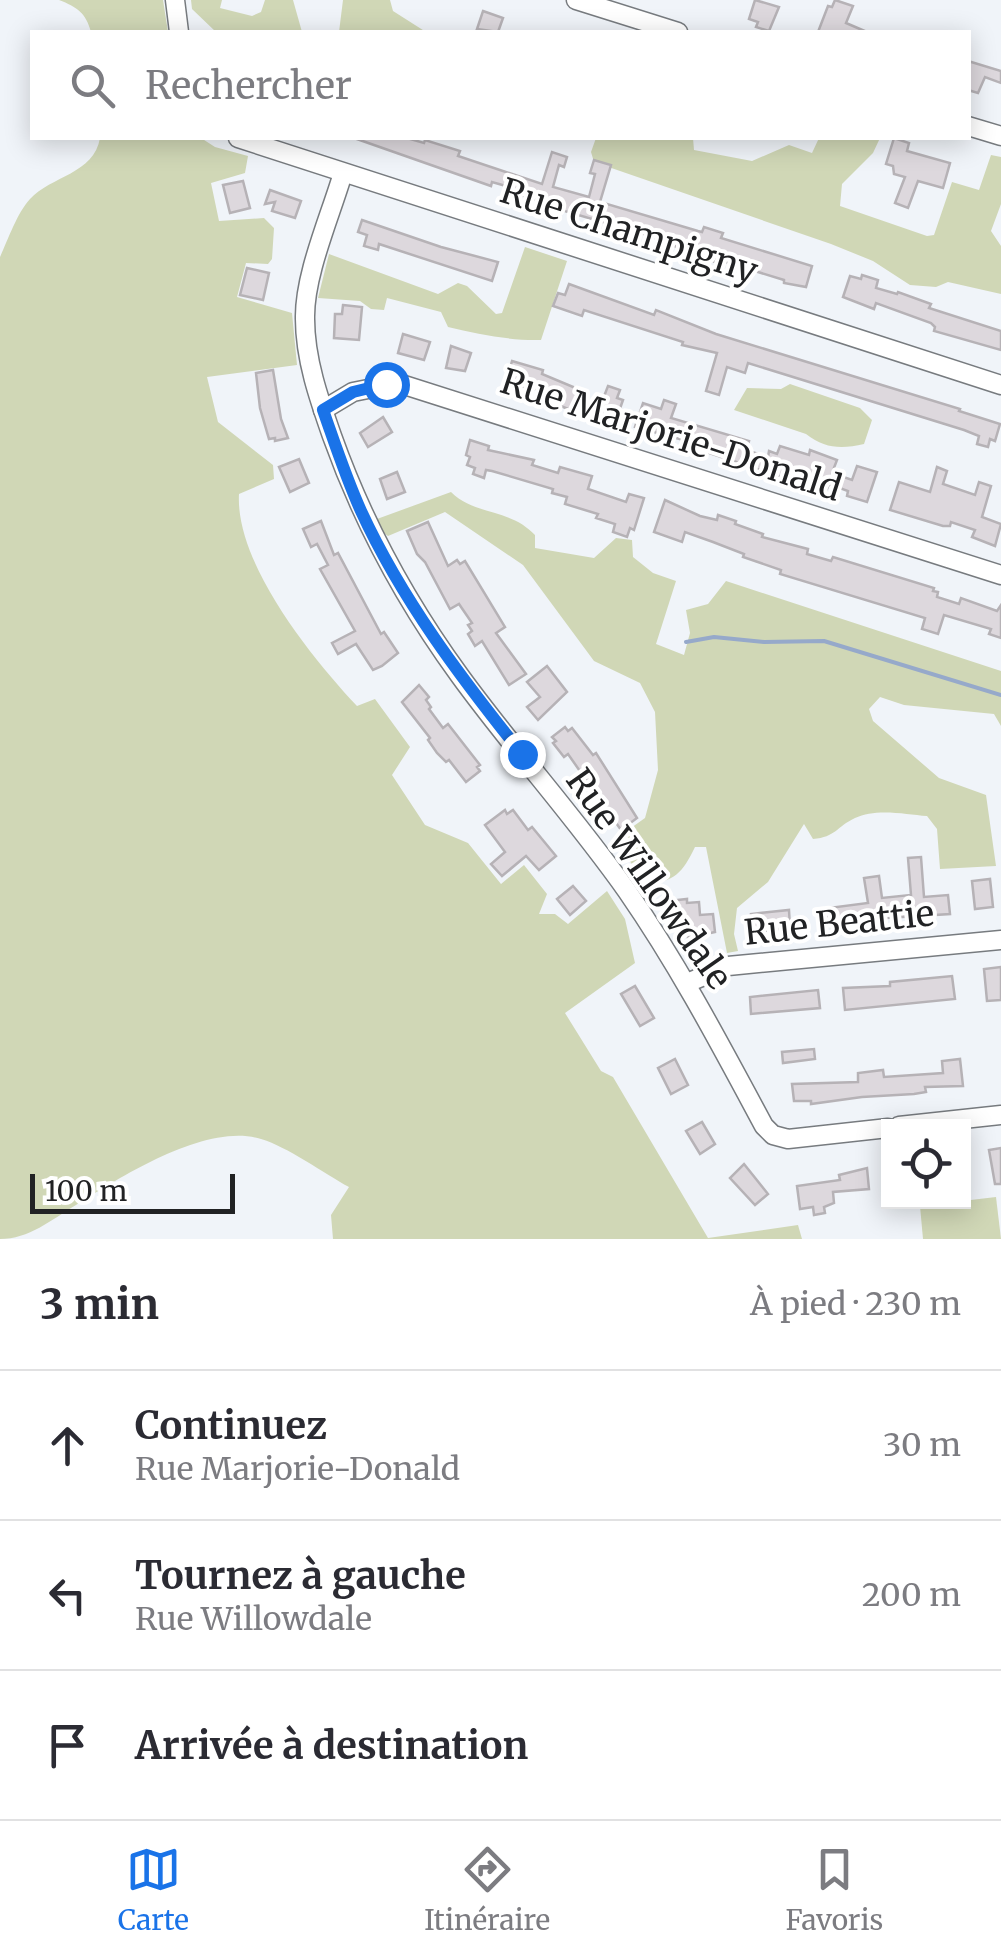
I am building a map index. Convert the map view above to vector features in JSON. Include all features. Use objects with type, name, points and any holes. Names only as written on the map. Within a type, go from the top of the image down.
[{"type":"street","points":[[175,0],[180,30]]},
{"type":"street","points":[[576,0],[672,30]]},
{"type":"street","points":[[971,127],[1001,136]]},
{"type":"street","name":"Rue Champigny","points":[[244,140],[1001,385]]},
{"type":"street","name":"Rue Willowdale","points":[[343,173],[306,293],[307,350],[323,410],[362,512],[411,604],[468,686],[626,890],[686,984],[764,1126],[774,1135],[788,1139],[881,1129]]},
{"type":"street","name":"Rue Marjorie-Donald","points":[[323,410],[353,392],[398,382],[1001,575]]},
{"type":"street","name":"Rue Beattie","points":[[686,984],[728,966],[1001,940]]},
{"type":"street","points":[[964,1119],[1001,1115]]},
{"type":"green space","points":[[59,0],[163,0],[168,30],[90,30],[71,5]]},
{"type":"green space","points":[[191,0],[222,0],[220,8],[252,16],[261,12],[265,0],[293,0],[301,30],[214,30],[192,9]]},
{"type":"green space","points":[[343,0],[390,0],[393,11],[423,30],[339,30]]},
{"type":"green space","points":[[99,140],[204,140],[248,156],[245,173],[211,183],[219,221],[264,218],[274,228],[272,259],[268,264],[246,263],[237,297],[292,313],[297,365],[207,377],[218,422],[273,465],[274,479],[239,494],[241,521],[263,579],[299,636],[339,686],[357,706],[375,699],[410,747],[392,775],[425,825],[468,843],[501,884],[524,865],[547,894],[539,914],[555,914],[568,924],[607,891],[625,919],[635,963],[565,1013],[601,1071],[613,1077],[708,1238],[798,1225],[802,1239],[333,1239],[331,1215],[349,1187],[282,1148],[261,1139],[239,1136],[215,1138],[165,1155],[116,1180],[40,1228],[0,1239],[0,257],[30,199],[81,167]]},
{"type":"green space","points":[[595,140],[693,140],[694,150],[752,161],[789,145],[812,153],[818,140],[879,140],[873,153],[842,184],[840,206],[927,236],[934,235],[952,182],[979,190],[991,155],[1001,157],[1001,204],[991,231],[1001,246],[1001,294],[948,282],[936,287],[910,285],[873,261],[831,244],[594,162],[591,152]]},
{"type":"green space","points":[[525,247],[567,261],[541,340],[448,327],[441,312],[387,298],[384,310],[371,309],[360,301],[318,298],[329,254],[438,294],[458,283],[467,286],[496,314],[502,313]]},
{"type":"green space","points":[[790,384],[860,408],[872,420],[864,444],[827,445],[734,410],[747,388],[781,389]]},
{"type":"green space","points":[[451,492],[460,500],[525,526],[535,535],[535,548],[594,558],[616,538],[632,540],[633,557],[653,573],[676,581],[656,644],[684,655],[690,633],[686,610],[708,604],[726,581],[1001,671],[1001,726],[994,714],[904,705],[880,697],[869,709],[873,721],[939,778],[986,795],[996,866],[940,869],[937,829],[927,816],[872,813],[813,839],[804,824],[768,882],[737,908],[734,934],[738,951],[727,953],[706,847],[695,847],[682,869],[671,878],[646,883],[614,840],[645,818],[658,770],[655,712],[640,683],[594,661],[523,565],[445,512],[388,536],[381,531],[377,519]]},
{"type":"green space","points":[[996,1197],[1001,1239],[923,1239],[920,1209],[971,1209],[971,1200]]},
{"type":"building","points":[[755,0],[779,7],[769,30],[756,27],[758,22],[749,19]]},
{"type":"building","points":[[835,0],[853,6],[846,23],[862,30],[819,30],[828,6],[832,7]]},
{"type":"building","points":[[483,11],[503,18],[499,30],[477,29]]},
{"type":"building","points":[[971,62],[1001,71],[1001,83],[985,77],[978,93],[971,91]]},
{"type":"building","points":[[360,140],[424,143],[425,140],[460,151],[458,156],[542,184],[552,152],[567,157],[564,167],[559,165],[553,187],[589,197],[594,160],[611,165],[600,202],[702,232],[704,227],[723,233],[721,238],[812,266],[806,287],[784,283],[716,259],[715,262],[610,221],[609,224],[544,205],[511,192],[513,188],[492,182],[491,186]]},
{"type":"building","points":[[893,140],[909,143],[907,151],[950,163],[943,188],[918,181],[908,208],[895,203],[905,177],[894,174],[893,166],[886,164]]},
{"type":"building","points":[[243,181],[250,208],[230,213],[223,185]]},
{"type":"building","points":[[270,190],[301,201],[295,218],[272,211],[275,202],[265,204]]},
{"type":"building","points":[[362,220],[498,262],[492,281],[379,244],[378,250],[364,246],[367,235],[358,232]]},
{"type":"building","points":[[247,268],[269,273],[263,300],[240,295]]},
{"type":"building","points":[[862,275],[878,280],[876,288],[898,292],[931,304],[929,308],[1001,331],[1001,350],[934,331],[931,323],[876,303],[874,309],[843,297],[850,276],[861,279]]},
{"type":"building","points":[[569,284],[654,315],[656,310],[716,334],[960,409],[1000,424],[995,441],[990,439],[988,447],[977,444],[979,436],[964,430],[748,363],[745,373],[727,367],[719,395],[706,391],[717,353],[682,345],[683,342],[584,310],[582,316],[553,306],[558,293],[565,295]]},
{"type":"building","points":[[343,305],[362,307],[359,340],[334,338],[335,314],[342,314]]},
{"type":"building","points":[[403,334],[430,342],[424,360],[398,353]]},
{"type":"building","points":[[451,346],[471,353],[465,371],[446,368]]},
{"type":"building","points":[[512,361],[543,370],[542,374],[578,389],[571,410],[555,404],[557,397],[552,394],[506,382]]},
{"type":"building","points":[[273,370],[288,438],[275,441],[269,439],[260,408],[256,373]]},
{"type":"building","points":[[608,386],[620,390],[617,398],[623,400],[616,420],[596,417]]},
{"type":"building","points":[[664,400],[676,404],[671,418],[749,441],[746,450],[768,457],[769,451],[777,454],[780,446],[809,455],[810,450],[837,460],[832,473],[852,480],[857,466],[877,472],[867,502],[847,496],[848,491],[829,484],[827,489],[786,474],[785,478],[685,445],[687,441],[635,427],[643,403],[661,409]]},
{"type":"building","points":[[383,417],[392,432],[368,447],[360,433]]},
{"type":"building","points":[[470,440],[489,446],[488,450],[534,460],[532,465],[558,473],[560,467],[592,476],[588,489],[626,502],[629,494],[644,498],[634,530],[630,528],[627,537],[613,532],[615,524],[565,504],[567,497],[552,493],[553,489],[492,471],[486,470],[484,478],[473,474],[475,468],[467,465],[470,457],[466,455]]},
{"type":"building","points":[[299,459],[309,483],[290,492],[279,467]]},
{"type":"building","points":[[937,467],[947,471],[943,484],[975,495],[979,482],[991,486],[982,517],[1001,524],[995,546],[972,537],[975,530],[951,522],[950,526],[943,526],[890,510],[899,482],[930,492]]},
{"type":"building","points":[[397,472],[405,492],[387,499],[380,479]]},
{"type":"building","points":[[665,500],[700,516],[717,520],[718,515],[736,521],[735,524],[763,534],[762,537],[808,549],[807,554],[831,561],[833,557],[934,588],[937,597],[959,604],[961,598],[997,611],[1001,605],[1001,638],[989,634],[991,629],[944,615],[938,634],[922,629],[925,618],[780,574],[781,570],[685,532],[682,542],[654,532]]},
{"type":"building","points":[[321,521],[334,555],[338,553],[381,634],[384,632],[398,653],[373,670],[356,644],[338,654],[332,643],[355,631],[320,569],[328,565],[317,544],[311,547],[303,529]]},
{"type":"building","points":[[428,522],[448,566],[457,560],[460,564],[465,561],[505,627],[496,633],[526,674],[509,685],[482,641],[475,646],[468,634],[472,631],[468,625],[472,623],[459,604],[450,609],[417,554],[407,531]]},
{"type":"building","points":[[547,666],[567,692],[538,720],[527,707],[540,697],[527,682]]},
{"type":"building","points":[[419,685],[443,728],[448,724],[480,765],[480,771],[466,782],[449,760],[446,762],[437,753],[402,702]]},
{"type":"building","points":[[565,727],[568,731],[572,728],[593,755],[596,753],[637,818],[621,830],[568,754],[564,757],[553,743],[556,741],[552,737]]},
{"type":"building","points":[[505,810],[507,814],[513,810],[528,830],[532,827],[556,856],[539,870],[526,856],[502,876],[491,864],[505,852],[485,825]]},
{"type":"building","points":[[921,857],[924,897],[948,895],[950,914],[822,922],[821,909],[868,903],[864,878],[879,876],[882,898],[911,895],[908,858]]},
{"type":"building","points":[[990,879],[993,907],[975,909],[972,881]]},
{"type":"building","points":[[573,886],[586,901],[570,915],[557,899]]},
{"type":"building","points":[[687,899],[687,903],[699,902],[700,915],[713,914],[715,932],[688,938],[686,916],[670,918],[668,901]]},
{"type":"building","points":[[789,910],[790,928],[753,932],[751,914]]},
{"type":"building","points":[[1001,967],[1001,1000],[987,1001],[984,969]]},
{"type":"building","points":[[952,976],[955,999],[845,1010],[843,988],[890,986],[890,982]]},
{"type":"building","points":[[635,986],[654,1018],[640,1026],[621,994]]},
{"type":"building","points":[[818,990],[820,1008],[751,1014],[750,997]]},
{"type":"building","points":[[814,1049],[815,1059],[783,1063],[782,1052]]},
{"type":"building","points":[[675,1059],[688,1085],[671,1094],[658,1068]]},
{"type":"building","points":[[960,1059],[963,1086],[925,1087],[926,1092],[914,1094],[811,1104],[794,1101],[792,1084],[858,1082],[858,1073],[883,1070],[884,1077],[943,1073],[942,1061]]},
{"type":"building","points":[[702,1122],[715,1144],[700,1154],[686,1131]]},
{"type":"building","points":[[1001,1148],[1001,1184],[995,1184],[989,1150]]},
{"type":"building","points":[[744,1164],[768,1194],[755,1205],[730,1178]]},
{"type":"building","points":[[867,1168],[869,1189],[833,1192],[834,1203],[824,1207],[825,1213],[814,1215],[813,1207],[800,1209],[797,1186],[840,1180],[839,1175]]},
{"type":"waterway","points":[[686,642],[714,637],[764,642],[824,641],[1001,695]]},
{"type":"route","points":[[386,384],[353,392],[323,410],[346,474],[411,604],[456,672],[522,754]]}]
